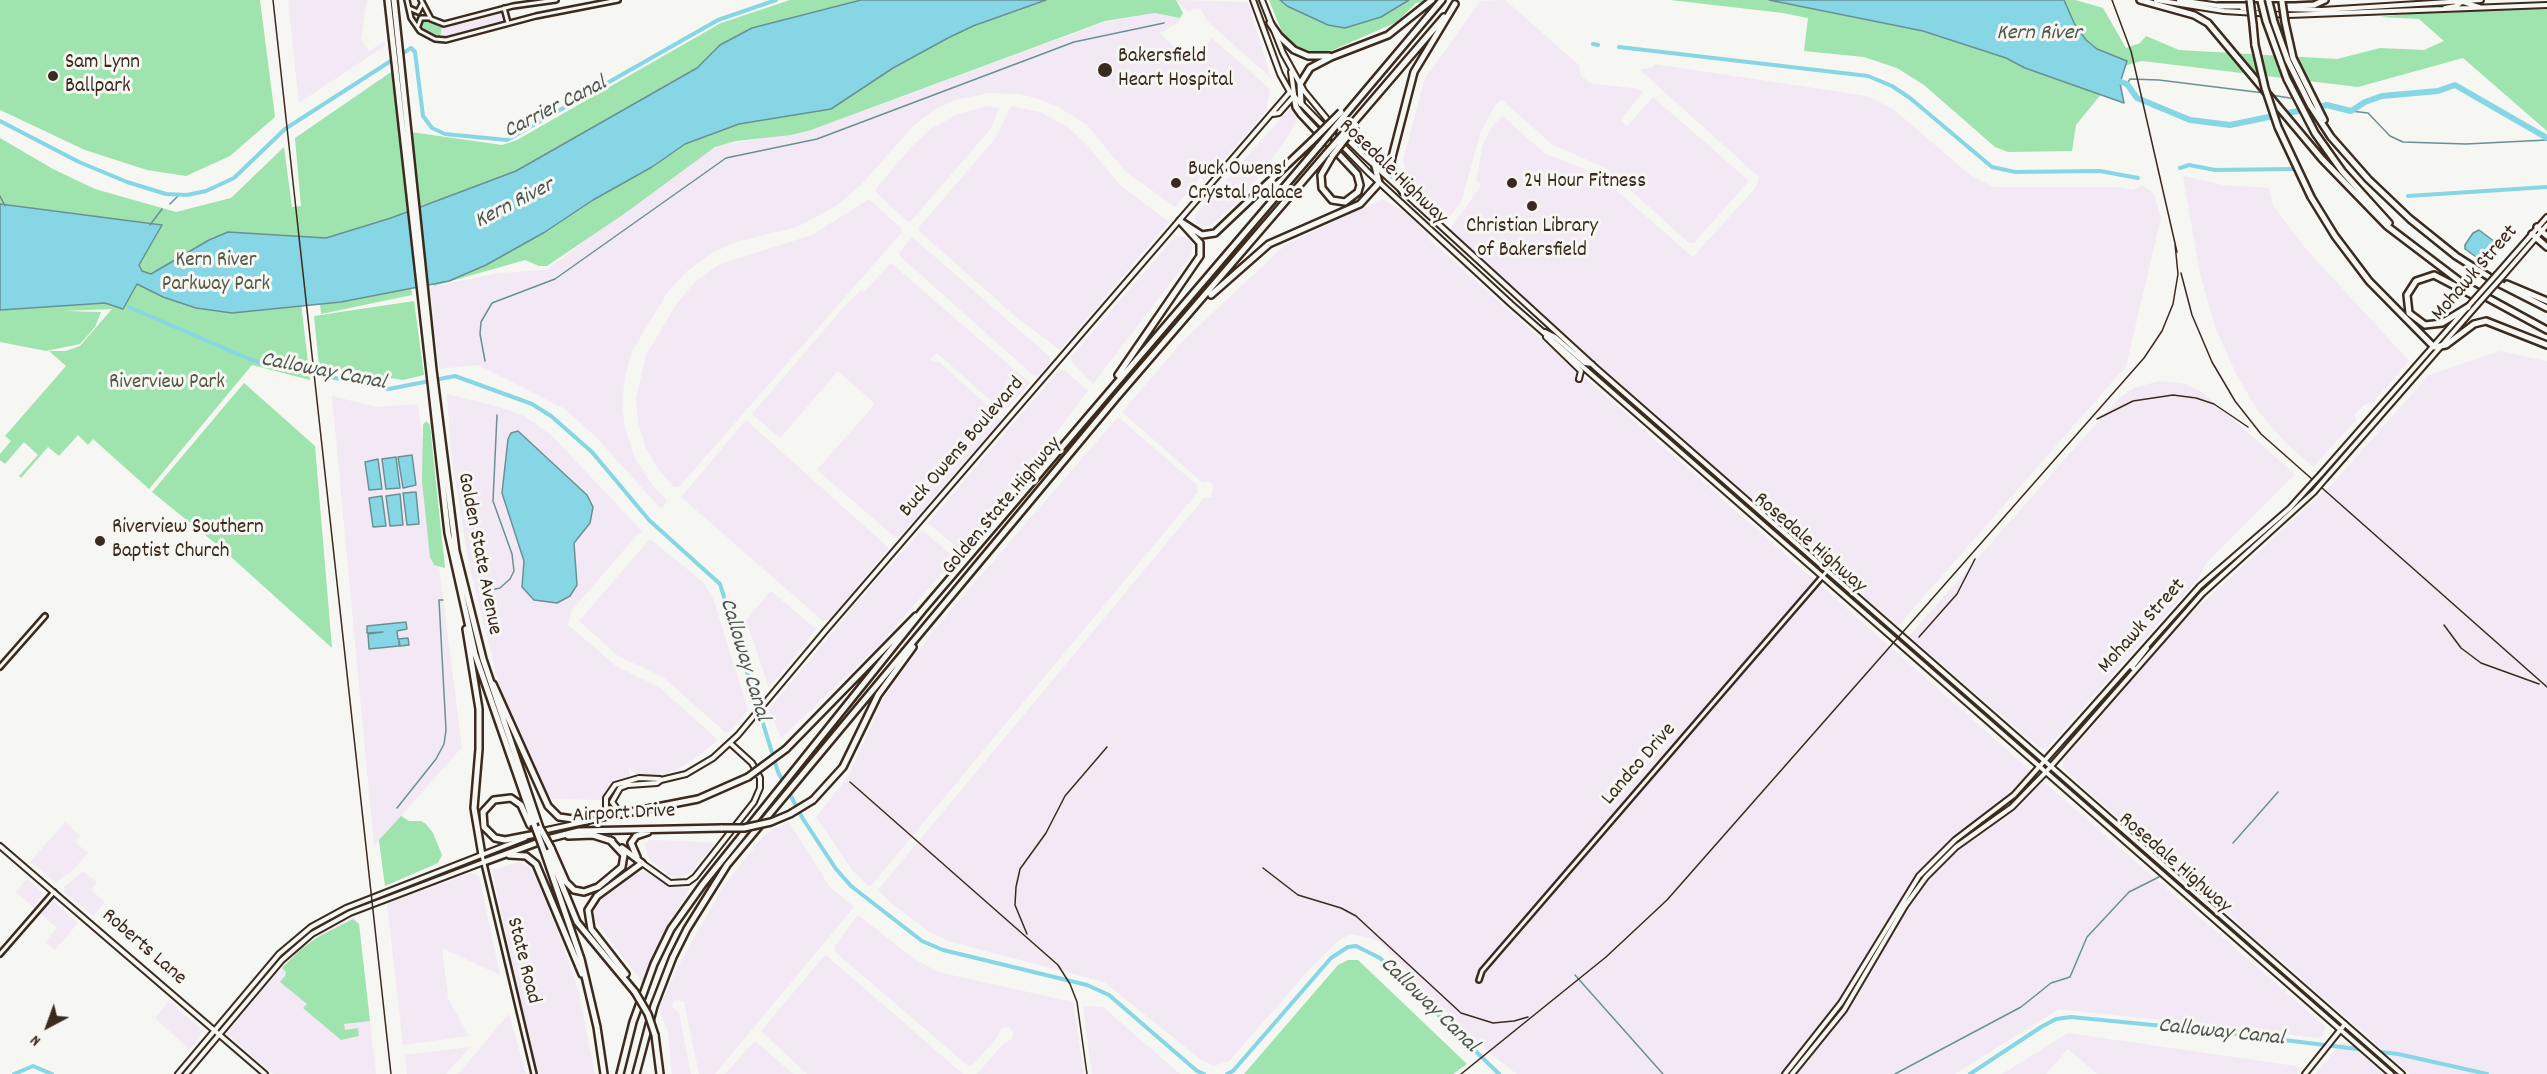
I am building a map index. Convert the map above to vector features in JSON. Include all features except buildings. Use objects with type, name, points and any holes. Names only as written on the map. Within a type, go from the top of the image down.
[{"type":"highway","name":"Golden State Avenue","points":[[388,0],[398,69],[431,370],[456,551],[483,659],[536,825]]},
{"type":"highway","name":"Golden State Avenue","points":[[394,0],[395,45]]},
{"type":"highway","points":[[1432,0],[1388,35],[1331,57],[1310,68],[1294,93],[1296,107],[1300,114],[1357,174],[1359,188],[1347,201],[1332,200],[1322,188],[1321,175],[1329,155],[1354,124],[1383,87],[1457,2]]},
{"type":"highway","name":"Golden State Highway","points":[[621,1074],[633,1022],[667,936],[703,884],[922,611],[1442,0]]},
{"type":"highway","points":[[2140,0],[2202,19],[2306,140],[2371,210],[2430,261],[2487,299],[2547,330]]},
{"type":"highway","points":[[2250,0],[2255,45],[2265,88],[2278,127],[2311,197],[2359,268],[2391,306],[2436,347],[2471,325],[2486,321],[2547,345]]},
{"type":"highway","points":[[2219,6],[2295,6],[2316,4],[2325,0]]},
{"type":"highway","points":[[2261,1],[2275,51],[2320,141],[2361,193],[2430,261]]},
{"type":"highway","points":[[2269,1],[2284,51],[2303,93],[2337,143],[2356,166],[2399,209],[2456,256],[2500,284],[2547,308]]},
{"type":"highway","points":[[2282,1],[2292,52],[2314,103],[2337,143]]},
{"type":"highway","points":[[1403,192],[1392,174],[1391,161],[1413,72],[1457,2]]},
{"type":"highway","points":[[1270,23],[1279,36],[1294,50],[1308,56],[1331,57]]},
{"type":"highway","points":[[1294,93],[1300,104]]},
{"type":"highway","points":[[1180,221],[1202,235],[1218,231],[1343,114]]},
{"type":"highway","name":"Golden State Highway","points":[[636,1074],[654,1006],[680,943],[715,882],[1103,413],[1329,155]]},
{"type":"highway","points":[[1190,314],[1269,244],[1360,204],[1379,183],[1375,166]]},
{"type":"highway","points":[[1108,391],[1200,256],[1200,243],[1180,221]]},
{"type":"highway","points":[[2540,229],[2547,236]]},
{"type":"highway","points":[[2534,236],[2547,248]]},
{"type":"highway","points":[[2456,256],[2512,286],[2547,301]]},
{"type":"highway","points":[[2470,305],[2442,323],[2425,325],[2409,313],[2407,295],[2412,284],[2418,279],[2437,276],[2507,314],[2547,330]]},
{"type":"highway","name":"Golden State Avenue","points":[[434,391],[443,503],[462,601],[483,679],[567,903],[577,922],[635,991]]},
{"type":"highway","points":[[462,601],[479,709],[479,749],[474,808],[482,855]]},
{"type":"highway","name":"Airport Drive","points":[[621,814],[698,800],[748,777],[786,748],[922,611]]},
{"type":"highway","name":"Airport Drive","points":[[484,862],[561,835],[612,829],[750,827],[790,814],[813,800],[843,767],[880,691],[932,619]]},
{"type":"highway","points":[[483,659],[548,806],[559,817],[587,821]]},
{"type":"highway","points":[[536,825],[521,805],[507,797],[492,801],[483,812],[485,830],[498,840],[536,834]]},
{"type":"highway","points":[[642,863],[631,848],[634,838],[644,832],[679,829]]},
{"type":"highway","points":[[561,835],[593,835],[610,840],[642,863]]},
{"type":"highway","points":[[546,849],[568,885],[577,891],[588,892],[598,887],[624,864],[624,855],[610,840]]},
{"type":"highway","name":"Golden State Avenue","points":[[546,849],[588,988],[604,1074]]},
{"type":"highway","points":[[504,855],[526,856],[536,864],[588,988]]},
{"type":"highway","points":[[642,863],[595,898],[588,916],[593,932],[641,1001],[655,1035],[660,1074]]},
{"type":"main road","points":[[1253,0],[1280,74],[1294,93],[1309,97]]},
{"type":"main road","points":[[2156,0],[2247,13],[2304,15],[2547,5]]},
{"type":"main road","points":[[2179,0],[2219,6],[2288,11],[2481,0]]},
{"type":"main road","points":[[2432,10],[2456,6],[2463,1]]},
{"type":"main road","points":[[2463,1],[2469,5],[2487,8]]},
{"type":"main road","name":"Rosedale Highway","points":[[1263,2],[1270,23],[1300,84],[1309,97],[1375,166],[1592,364],[2402,1074]]},
{"type":"main road","points":[[2377,12],[2399,9],[2406,4]]},
{"type":"main road","points":[[1291,68],[1294,93]]},
{"type":"main road","name":"Buck Owens Boulevard","points":[[621,814],[612,802],[620,788],[628,785],[657,783],[697,769],[730,743],[753,719],[826,630],[1180,221],[1274,114],[1279,113],[1294,93]]},
{"type":"main road","name":"Rosedale Highway","points":[[1300,104],[1379,183],[1542,331],[2391,1074]]},
{"type":"main road","name":"Mohawk Street","points":[[1785,1074],[1841,1003],[1919,876],[1955,840],[2014,795],[2200,586],[2290,508],[2502,277],[2547,217]]},
{"type":"main road","name":"Mohawk Street","points":[[2540,229],[2547,225]]},
{"type":"main road","name":"Mohawk Street","points":[[1792,1074],[1844,1010],[1905,906],[1926,877],[1956,848],[2016,803],[2202,594],[2314,492],[2470,305],[2534,236]]},
{"type":"main road","points":[[1542,331],[1555,337],[1585,363],[1592,364]]},
{"type":"main road","points":[[1542,331],[1581,371],[1579,379]]},
{"type":"main road","points":[[1664,437],[1677,439]]},
{"type":"main road","points":[[2135,670],[2132,667],[2148,644]]},
{"type":"main road","points":[[642,863],[670,883],[687,882],[695,877],[754,802],[760,788],[760,777],[752,763],[730,743]]},
{"type":"main road","name":"Buck Owens Boulevard","points":[[606,817],[606,798],[615,785],[639,778],[661,780]]},
{"type":"main road","name":"Airport Drive","points":[[178,1074],[284,948],[316,923],[346,908],[536,834],[621,814]]},
{"type":"main road","name":"Roberts Lane","points":[[0,846],[265,1074]]},
{"type":"main road","name":"Airport Drive","points":[[186,1074],[282,960],[316,931],[350,913],[484,862]]},
{"type":"main road","points":[[2306,1074],[2345,1024]]},
{"type":"street","points":[[407,0],[408,7],[420,30],[435,39],[446,40],[508,23],[618,0]]},
{"type":"street","points":[[420,30],[418,25],[421,18],[449,24],[504,8],[556,0]]},
{"type":"street","points":[[408,7],[411,11],[418,12],[422,2]]},
{"type":"street","points":[[422,2],[431,19]]},
{"type":"street","points":[[504,8],[508,23]]},
{"type":"street","name":"Landco Drive","points":[[1479,980],[1489,962],[1827,571]]},
{"type":"street","points":[[0,667],[45,616]]},
{"type":"street","name":"State Road","points":[[482,855],[499,935],[534,1074]]},
{"type":"street","points":[[0,954],[54,892]]},
{"type":"shaded area","points":[[288,0],[367,0],[361,39],[369,51],[385,41],[385,46],[299,103]]},
{"type":"shaded area","points":[[1176,0],[1248,2],[1271,78],[1207,21],[1201,9],[1194,8],[1189,12]]},
{"type":"shaded area","points":[[1505,0],[1580,66],[1580,75],[1590,83],[1639,89],[1643,92],[1620,120],[1627,126],[1653,97],[1747,179],[1748,182],[1694,243],[1689,243],[1606,168],[1553,145],[1502,100],[1496,104],[1481,131],[1461,202],[1443,225],[1436,218],[1440,209],[1407,176],[1403,160],[1425,78],[1481,1]]},
{"type":"shaded area","points":[[501,13],[501,22],[449,38],[432,35],[420,25],[421,22],[448,27]]},
{"type":"shaded area","points":[[1155,13],[1180,18],[1179,22],[1160,33],[1190,63],[1212,38],[1270,89],[1266,111],[1205,181],[1200,178],[1175,207],[1125,171],[1087,125],[1058,107],[1020,94],[989,93],[955,100],[934,110],[914,125],[861,185],[836,206],[797,227],[740,241],[713,252],[686,272],[667,293],[632,351],[622,401],[625,428],[635,458],[653,486],[667,500],[661,509],[598,439],[565,409],[478,365],[439,369],[430,287],[499,273],[546,270],[704,153],[722,145],[811,130],[1105,22]]},
{"type":"shaded area","points":[[1654,64],[1867,96],[1893,109],[1970,175],[1994,187],[2118,187],[2133,190],[2142,185],[2154,194],[2161,218],[2126,366],[1898,626],[1549,321],[1450,230],[1481,185],[1476,181],[1483,144],[1493,125],[1502,116],[1546,154],[1597,174],[1693,257],[1756,187],[1759,177],[1640,70],[1653,67]]},
{"type":"shaded area","points":[[989,106],[999,108],[992,127],[911,221],[907,221],[876,192],[876,189],[913,145],[932,128],[958,114]]},
{"type":"shaded area","points":[[1011,106],[1040,112],[1068,127],[1086,144],[1120,185],[1169,222],[1060,350],[1015,316],[919,231],[919,227],[995,139]]},
{"type":"shaded area","points":[[1289,109],[1297,119],[1287,138],[1239,203],[1237,202],[1210,226],[1196,224],[1195,215]]},
{"type":"shaded area","points":[[2183,176],[2223,185],[2268,188],[2274,207],[2307,250],[2409,361],[2372,403],[2365,404],[2355,414],[2356,420],[2313,467],[2286,443],[2259,412],[2237,376],[2216,329],[2200,274]]},
{"type":"shaded area","points":[[869,199],[901,228],[902,232],[679,487],[674,487],[658,469],[646,449],[638,422],[636,398],[646,355],[677,303],[696,281],[720,264],[812,235]]},
{"type":"shaded area","points":[[1382,199],[1400,209],[1428,234],[1429,239],[1517,318],[2023,764],[2326,1027],[2321,1038],[2059,1009],[1955,1074],[1517,1074],[1493,1056],[1438,1004],[1382,944],[1372,938],[1350,934],[1337,942],[1308,971],[1229,1061],[1213,1066],[1199,1058],[1104,982],[948,941],[928,931],[890,902],[878,890],[1204,498],[1211,497],[1213,485],[1208,481],[1202,482],[1122,412],[1184,340],[1285,245]]},
{"type":"shaded area","points":[[1176,236],[1189,238],[1193,246],[1191,256],[1093,384],[1071,361],[1071,357]]},
{"type":"shaded area","points":[[912,237],[1050,357],[1051,362],[1039,375],[1034,376],[900,256],[899,253]]},
{"type":"shaded area","points":[[891,263],[1030,383],[1004,412],[937,353],[929,360],[939,362],[997,414],[1000,422],[897,539],[817,470],[875,404],[838,371],[780,438],[752,414],[842,309],[861,290],[864,292]]},
{"type":"shaded area","points":[[2500,351],[2547,361],[2547,1074],[2410,1074],[2083,787],[2063,767],[2063,761],[2182,622],[2335,481],[2429,375]]},
{"type":"shaded area","points":[[1059,370],[1064,370],[1088,391],[1006,498],[961,551],[928,523]]},
{"type":"shaded area","points":[[2159,381],[2185,384],[2203,393],[2295,474],[2207,562],[2198,579],[2047,748],[2040,748],[1909,636],[2118,399],[2134,388]]},
{"type":"shaded area","points":[[447,394],[503,408],[524,416],[551,435],[643,532],[638,534],[571,611],[568,625],[616,666],[659,687],[716,738],[717,741],[697,757],[678,769],[647,781],[642,775],[638,777],[628,766],[630,776],[610,783],[601,800],[554,799],[543,794],[503,700],[469,565],[451,453]]},
{"type":"shaded area","points":[[332,396],[377,407],[418,404],[462,747],[401,816],[409,821],[421,821],[430,828],[442,855],[438,863],[385,886],[379,841],[374,846]]},
{"type":"shaded area","points":[[1118,417],[1197,485],[1198,492],[870,887],[853,871],[816,817],[848,777],[882,701],[897,678],[949,612]]},
{"type":"shaded area","points":[[746,420],[889,548],[830,619],[823,621],[681,497]]},
{"type":"shaded area","points":[[922,530],[955,558],[877,647],[781,738],[768,710],[871,586]]},
{"type":"shaded area","points":[[650,539],[703,582],[713,598],[748,710],[729,732],[725,732],[663,677],[618,656],[579,621]]},
{"type":"shaded area","points":[[771,591],[816,629],[769,688],[746,620]]},
{"type":"shaded area","points":[[65,822],[80,836],[75,842],[88,853],[73,870],[56,882],[30,862]]},
{"type":"shaded area","points":[[789,822],[829,886],[854,907],[715,1074],[699,1074],[684,1002],[675,999],[672,1006],[679,1013],[691,1074],[672,1074],[668,1032],[659,1008],[677,968],[723,887],[765,834]]},
{"type":"shaded area","points":[[649,840],[715,843],[690,873],[680,878],[669,875],[649,859],[645,844]]},
{"type":"shaded area","points":[[519,862],[529,866],[535,876],[562,942],[579,993],[595,1074],[537,1074],[493,875],[493,870]]},
{"type":"shaded area","points":[[83,871],[97,882],[91,890],[105,902],[93,916],[64,892],[64,887]]},
{"type":"shaded area","points":[[644,871],[671,887],[690,888],[665,931],[665,936],[642,982],[594,919],[595,908],[603,898],[633,875]]},
{"type":"shaded area","points":[[471,873],[479,876],[500,975],[442,948],[448,998],[469,1036],[403,1045],[387,903]]},
{"type":"shaded area","points":[[27,879],[43,893],[33,907],[16,892]]},
{"type":"shaded area","points":[[53,901],[78,923],[55,950],[45,942],[57,928],[40,913]]},
{"type":"shaded area","points":[[858,915],[913,958],[938,972],[1073,1002],[1084,1074],[977,1074],[1004,1043],[1012,1039],[1013,1032],[1009,1027],[1002,1028],[972,1066],[968,1066],[835,952],[834,947]]},
{"type":"shaded area","points":[[355,917],[359,924],[376,1074],[273,1074],[226,1033],[292,956],[324,932]]},
{"type":"shaded area","points":[[824,956],[827,956],[963,1074],[807,1074],[761,1031]]},
{"type":"shaded area","points":[[169,1001],[203,1031],[189,1049],[155,1018]]},
{"type":"shaded area","points":[[1083,1006],[1103,1007],[1180,1074],[1092,1074]]},
{"type":"shaded area","points":[[509,1014],[526,1074],[458,1074]]},
{"type":"shaded area","points":[[2068,1033],[2300,1068],[2296,1074],[2097,1074],[2068,1049],[2046,1074],[2002,1074]]},
{"type":"shaded area","points":[[755,1041],[793,1074],[725,1074]]},
{"type":"shaded area","points":[[2341,1042],[2348,1043],[2383,1074],[2316,1074]]},
{"type":"shaded area","points":[[470,1047],[446,1074],[407,1074],[405,1055]]},
{"type":"green space","points":[[0,0],[260,0],[275,117],[230,156],[186,176],[147,170],[85,150],[0,110]]},
{"type":"green space","name":"Kern River Parkway Park","points":[[790,0],[1176,0],[1183,13],[1180,18],[1155,13],[1105,21],[811,130],[791,135],[736,141],[715,147],[624,214],[547,266],[539,266],[525,260],[434,286],[425,204],[403,213],[412,295],[321,314],[314,242],[301,302],[310,380],[252,365],[149,489],[93,439],[88,445],[78,435],[59,456],[48,447],[21,478],[19,476],[38,455],[24,442],[5,464],[0,460],[0,454],[11,441],[5,436],[66,366],[49,351],[66,351],[80,346],[112,309],[64,311],[101,312],[95,327],[80,344],[46,351],[0,342],[0,138],[53,169],[95,189],[176,212],[231,198],[284,147],[292,207],[301,206],[295,138],[394,70],[405,190],[416,184],[411,132],[502,145],[517,140],[721,23]]},
{"type":"green space","points":[[1269,0],[1438,0],[1416,3],[1397,22],[1326,53],[1303,51],[1284,37]]},
{"type":"green space","points":[[1670,0],[2075,0],[2103,8],[2126,48],[2140,43],[2146,36],[2179,50],[2337,59],[2380,48],[2424,50],[2444,41],[2419,19],[2380,17],[2413,13],[2547,8],[2547,131],[2463,58],[2358,87],[2142,61],[2124,66],[2076,125],[2072,151],[2008,152],[1995,147],[1924,85],[1897,68],[1864,57],[1804,51],[1808,18]]},
{"type":"green space","points":[[427,19],[442,27],[440,37],[421,27],[422,20]]},
{"type":"green space","points":[[414,301],[424,375],[403,380],[319,366],[314,316]]},
{"type":"green space","points":[[244,383],[315,446],[332,648],[220,547],[152,492]]},
{"type":"green space","points":[[426,421],[430,425],[445,568],[434,565],[430,557],[422,481],[423,425]]},
{"type":"green space","points":[[401,816],[409,821],[421,821],[426,824],[433,833],[442,855],[438,863],[385,886],[379,840]]},
{"type":"green space","points":[[353,919],[359,924],[370,1021],[344,1024],[345,1030],[358,1028],[359,1036],[341,1040],[303,1008],[307,1004],[280,982],[286,972],[282,968],[300,950],[318,937]]},
{"type":"green space","points":[[1348,960],[1358,960],[1467,1064],[1453,1074],[1244,1074],[1338,965]]},
{"type":"water","name":"Kern River","points":[[861,0],[1046,0],[973,26],[948,38],[893,68],[831,109],[739,124],[685,144],[652,167],[593,200],[545,232],[486,265],[449,281],[341,302],[232,313],[196,308],[163,297],[137,284],[123,309],[105,303],[0,310],[0,204],[162,225],[139,265],[142,271],[151,274],[209,240],[228,232],[326,238],[391,218],[516,171],[697,68],[720,45],[752,28]]},
{"type":"water","points":[[1280,0],[1409,0],[1381,17],[1345,28],[1328,25],[1287,6]]},
{"type":"water","name":"Kern River","points":[[1769,0],[2064,0],[2075,25],[2086,40],[2097,49],[2127,61],[2120,83],[2124,103],[2025,68],[2006,58],[1923,31]]},
{"type":"water","points":[[2479,230],[2495,242],[2484,257],[2479,259],[2465,249],[2465,245],[2473,233]]},
{"type":"water","points":[[518,431],[587,495],[593,507],[590,523],[574,543],[577,585],[570,596],[557,603],[534,600],[522,587],[524,561],[502,493],[508,439],[511,433]]},
{"type":"water","points":[[412,455],[416,485],[403,488],[398,457]]},
{"type":"water","points":[[396,457],[400,488],[386,489],[382,459]]},
{"type":"water","points":[[378,459],[382,489],[369,490],[365,462]]},
{"type":"water","points":[[416,492],[419,524],[407,525],[403,493]]},
{"type":"water","points":[[400,494],[403,525],[390,526],[386,496]]},
{"type":"water","points":[[382,496],[386,526],[373,527],[369,498]]},
{"type":"water","points":[[406,622],[407,629],[397,631],[398,639],[408,638],[409,645],[400,646],[399,640],[399,646],[369,649],[368,634],[383,632],[367,633],[367,626]]},
{"type":"waterway","name":"Carrier Canal","points":[[0,121],[79,162],[127,182],[166,194],[187,195],[206,191],[234,178],[285,129],[411,48],[415,52],[423,116],[432,128],[445,134],[507,140],[718,20],[776,0]]},
{"type":"waterway","points":[[485,361],[480,334],[481,322],[492,303],[555,279],[726,158],[817,139],[1074,42],[1164,23]]},
{"type":"waterway","points":[[1593,44],[1598,45]]},
{"type":"waterway","points":[[1619,47],[1868,76],[1892,86],[1910,98],[1992,167],[2015,172],[2100,171],[2138,178]]},
{"type":"waterway","points":[[2127,84],[2130,79],[2159,80],[2264,93]]},
{"type":"waterway","name":"Kern River","points":[[2115,80],[2127,84],[2137,98],[2190,120],[2230,125],[2327,105],[2351,111],[2365,102],[2382,96],[2438,91],[2455,85],[2547,138]]},
{"type":"waterway","points":[[2271,95],[2296,99]]},
{"type":"waterway","name":"Kern River","points":[[2318,104],[2327,105]]},
{"type":"waterway","points":[[2351,111],[2368,113],[2390,136],[2403,142],[2466,144],[2547,140]]},
{"type":"waterway","points":[[2180,168],[2189,165],[2215,170],[2293,169]]},
{"type":"waterway","points":[[2408,196],[2547,187]]},
{"type":"waterway","points":[[0,196],[5,206]]},
{"type":"waterway","points":[[170,204],[178,196]]},
{"type":"waterway","points":[[150,225],[162,209]]},
{"type":"waterway","name":"Calloway Canal","points":[[129,307],[249,359],[276,366],[389,389],[455,376],[532,404],[551,416],[592,452],[649,520],[720,584],[778,772],[803,819],[836,869],[851,886],[922,941],[943,950],[1087,985],[1109,995],[1197,1071],[1204,1074]]},
{"type":"waterway","points":[[487,591],[500,588],[510,579],[514,571],[512,554],[493,501],[497,415]]},
{"type":"waterway","points":[[397,808],[436,759],[444,744],[446,730],[439,600],[443,600]]},
{"type":"waterway","points":[[2233,843],[2278,792]]},
{"type":"waterway","points":[[1895,1074],[2021,1007],[2051,983],[2070,977],[2087,937],[2129,892],[2159,877]]},
{"type":"waterway","name":"Calloway Canal","points":[[1227,1074],[1233,1071],[1331,958],[1348,947],[1356,946],[1380,958],[1499,1074]]},
{"type":"waterway","points":[[1575,975],[1663,1074]]},
{"type":"waterway","name":"Calloway Canal","points":[[1970,1074],[2041,1027],[2056,1019],[2071,1017],[2194,1029],[2398,1054],[2487,1074]]},
{"type":"waterway","points":[[14,1074],[33,1066],[52,1074]]},
{"type":"railway","points":[[273,0],[391,1074]]},
{"type":"railway","points":[[2112,0],[2131,51],[2177,252]]},
{"type":"railway","points":[[1461,1074],[1606,957],[1667,900],[2144,358],[2162,331],[2173,304],[2178,274],[2175,244]]},
{"type":"railway","points":[[2181,273],[2192,315],[2212,362],[2235,401],[2261,434],[2547,687]]},
{"type":"railway","points":[[2097,419],[2133,401],[2173,395],[2196,398],[2214,404],[2248,427]]},
{"type":"railway","points":[[1919,637],[1957,594],[1975,559]]},
{"type":"railway","points":[[2444,625],[2461,648],[2481,663],[2539,684]]},
{"type":"railway","points":[[1027,934],[1015,905],[1020,869],[1046,833],[1065,796],[1107,747]]},
{"type":"railway","points":[[850,782],[1058,965],[1070,984],[1077,1002],[1087,1074]]},
{"type":"railway","points":[[1263,868],[1298,895],[1341,908],[1356,916],[1461,1013],[1493,1023],[1528,1017]]},
{"type":"place","name":"Bakersfield Heart Hospital","points":[[1105,70]]},
{"type":"place","name":"Sam Lynn Ballpark","points":[[53,76]]},
{"type":"place","name":"Buck Owens' Crystal Palace","points":[[1176,183]]},
{"type":"place","name":"24 Hour Fitness","points":[[1512,183]]},
{"type":"place","name":"Christian Library of Bakersfield","points":[[1532,206]]},
{"type":"place","name":"Riverview Southern Baptist Church","points":[[100,541]]},
{"type":"park label","name":"Riverview Park","points":[[167,384]]}]
